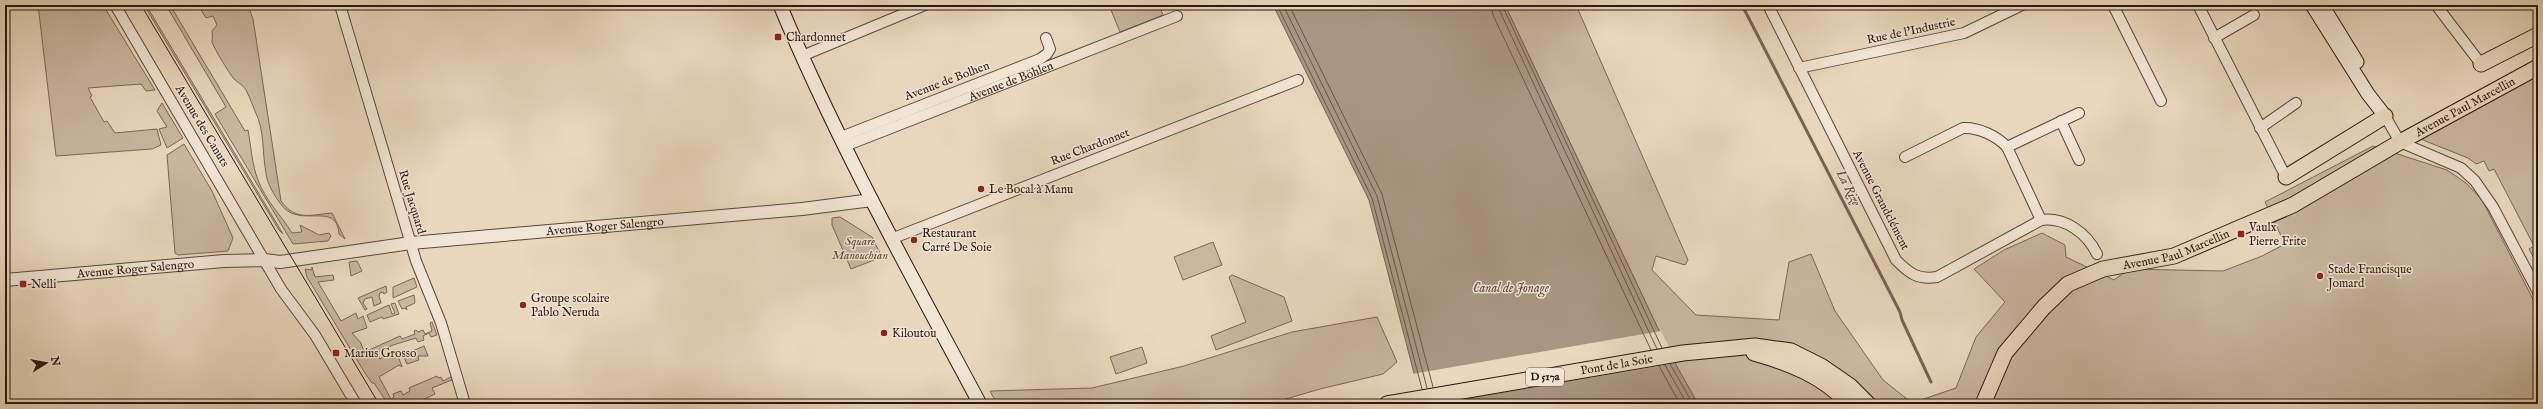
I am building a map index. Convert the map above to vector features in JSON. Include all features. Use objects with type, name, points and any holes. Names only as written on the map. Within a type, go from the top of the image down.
[{"type":"main road","points":[[780,5],[802,56],[891,239],[980,404]]},
{"type":"main road","points":[[2312,5],[2368,94],[2385,116]]},
{"type":"main road","points":[[2322,5],[2375,90],[2385,116]]},
{"type":"main road","points":[[2481,64],[2538,35]]},
{"type":"main road","name":"Avenue Paul Marcellin","points":[[1983,404],[2005,353],[2044,307],[2068,284],[2103,269],[2174,256],[2293,205],[2400,142],[2538,67]]},
{"type":"main road","points":[[2286,177],[2385,116]]},
{"type":"main road","name":"D 517a","points":[[1742,348],[1770,346],[1791,351],[1821,366],[1850,386],[1868,404]]},
{"type":"main road","name":"Pont de la Soie","points":[[1388,404],[1702,351],[1742,348]]},
{"type":"main road","name":"D 517a","points":[[1742,348],[1808,372],[1836,390],[1849,404]]},
{"type":"street","name":"Avenue des Canuts","points":[[115,5],[281,289],[315,335],[356,404]]},
{"type":"street","name":"Rue Jacquard","points":[[340,5],[410,243],[441,323],[465,404]]},
{"type":"street","points":[[802,56],[925,5]]},
{"type":"street","name":"Avenue Grandclément","points":[[1768,5],[1896,260],[1910,274],[1924,279],[1938,277],[2041,220]]},
{"type":"street","name":"Rue de l'Industrie","points":[[1800,68],[1964,33],[2022,5]]},
{"type":"street","points":[[2113,5],[2161,102]]},
{"type":"street","points":[[2198,5],[2286,177]]},
{"type":"street","points":[[2436,5],[2481,64]]},
{"type":"street","points":[[2214,38],[2254,15]]},
{"type":"street","name":"Avenue de Böhlen","points":[[843,141],[1177,16]]},
{"type":"street","name":"Avenue de Bolhen","points":[[843,141],[1040,59],[1047,54],[1050,49],[1046,38]]},
{"type":"street","name":"Rue Chardonnet","points":[[891,239],[1298,80]]},
{"type":"street","points":[[2260,128],[2296,103]]},
{"type":"street","points":[[2007,147],[2079,113]]},
{"type":"street","points":[[2385,116],[2400,142],[2456,166],[2475,181],[2493,207],[2538,292]]},
{"type":"street","points":[[2061,122],[2079,160]]},
{"type":"street","points":[[1905,157],[1963,128],[1971,128],[2000,140],[2007,147],[2041,220],[2064,221],[2084,236],[2097,254]]},
{"type":"street","name":"Avenue Roger Salengro","points":[[5,280],[224,261],[265,260],[308,252],[338,252],[410,243],[802,208],[872,200]]},
{"type":"green space","points":[[38,5],[103,5],[155,90],[146,91],[141,84],[88,88],[92,96],[90,97],[104,122],[107,121],[115,133],[157,129],[161,145],[152,149],[56,156]]},
{"type":"green space","points":[[144,5],[146,5],[283,234],[279,230]]},
{"type":"green space","points":[[166,5],[170,5],[245,131],[248,130],[256,174],[269,201],[292,233],[302,232],[300,225],[319,235],[329,233],[331,236],[328,241],[293,244],[215,114],[226,107]]},
{"type":"green space","points":[[198,5],[248,5],[253,19],[281,201],[292,212],[298,214],[310,215],[332,213],[345,239],[339,234],[337,224],[331,218],[324,216],[297,215],[288,211],[275,196],[269,185],[267,177],[262,134],[258,119],[246,90],[232,77],[213,45],[212,31],[217,25],[213,16],[206,18]]},
{"type":"green space","points":[[1109,5],[1159,5],[1163,15],[1120,32]]},
{"type":"green space","points":[[1505,5],[1576,5],[1688,260],[1685,265],[1656,256],[1652,270],[1696,315],[1779,320],[1789,262],[1811,254],[1835,311],[1883,380],[1912,403],[1956,388],[1976,337],[2005,302],[1974,269],[2004,250],[2042,233],[2065,245],[2066,257],[2114,280],[2129,269],[2223,271],[2262,256],[2285,244],[2265,202],[2373,146],[2447,170],[2466,183],[2482,200],[2538,309],[2538,404],[1698,404],[1671,356]]},
{"type":"green space","points":[[2533,78],[2538,86],[2538,266],[2529,249],[2534,246],[2494,169],[2489,171],[2484,161],[2476,164],[2468,158],[2418,138]]},
{"type":"green space","points":[[162,103],[183,138],[167,148],[159,129],[167,127],[157,111]]},
{"type":"green space","points":[[184,144],[212,191],[233,238],[228,251],[178,255],[175,253],[167,155]]},
{"type":"green space","name":"Square Manouchian","points":[[840,217],[872,237],[882,257],[851,269],[832,225],[832,218]]},
{"type":"green space","points":[[1213,242],[1222,265],[1183,280],[1174,257]]},
{"type":"green space","points":[[357,261],[362,271],[351,276],[349,262]]},
{"type":"green space","points":[[312,267],[315,277],[333,275],[334,280],[318,282],[341,321],[356,313],[358,319],[363,316],[367,328],[352,333],[361,343],[365,355],[368,353],[367,351],[400,336],[402,339],[415,334],[414,331],[416,330],[418,332],[423,330],[425,334],[432,331],[430,323],[432,322],[437,335],[431,337],[429,333],[423,336],[424,340],[418,342],[416,338],[393,345],[377,353],[380,359],[390,353],[392,359],[398,356],[402,367],[399,365],[379,377],[391,399],[394,397],[393,394],[401,391],[403,395],[410,391],[409,388],[437,376],[438,378],[441,377],[443,381],[451,377],[451,373],[454,379],[432,388],[435,394],[414,404],[388,404],[363,370],[307,277],[305,269],[312,270]]},
{"type":"green space","points":[[1232,275],[1284,297],[1292,321],[1216,350],[1211,336],[1246,322],[1229,277]]},
{"type":"green space","points":[[414,278],[417,287],[393,298],[393,287]]},
{"type":"green space","points":[[386,286],[387,292],[384,294],[383,292],[380,293],[379,296],[381,303],[374,306],[372,297],[365,299],[363,303],[367,309],[365,310],[358,298]]},
{"type":"green space","points":[[414,295],[415,303],[406,307],[407,310],[405,308],[402,309],[398,301]]},
{"type":"green space","points":[[395,303],[399,314],[383,319],[382,317],[370,322],[367,315],[389,305],[392,314],[395,313],[391,304]]},
{"type":"green space","points":[[1377,317],[1397,362],[1383,374],[1320,389],[1269,404],[997,404],[990,391],[1092,388],[1184,366],[1292,332]]},
{"type":"green space","points":[[424,346],[428,356],[418,356],[419,360],[407,364],[403,355]]},
{"type":"green space","points":[[1142,347],[1147,363],[1116,374],[1110,357]]},
{"type":"water","name":"Canal de Jonage","points":[[1273,5],[1505,5],[1671,356],[1698,404],[1422,404],[1369,200]]},
{"type":"pier","points":[[1661,331],[1677,363],[1434,404],[1420,404],[1412,374]]},
{"type":"waterway","name":"La Rize","points":[[1742,5],[1900,312],[1902,320],[1931,382]]},
{"type":"tram line","points":[[141,5],[379,404]]},
{"type":"place","name":"Chardonnet","points":[[778,37]]},
{"type":"place","name":"Le Bocal à Manu","points":[[981,189]]},
{"type":"place","name":"Vaulx Pierre Frite","points":[[2241,234]]},
{"type":"place","name":"Restaurant Carré De Soie","points":[[914,240]]},
{"type":"place","name":"Stade Francisque Jomard","points":[[2320,276]]},
{"type":"place","name":"Nelli","points":[[23,284]]},
{"type":"place","name":"Groupe scolaire Pablo Neruda","points":[[523,305]]},
{"type":"place","name":"Kiloutou","points":[[884,333]]},
{"type":"place","name":"Marius Grosso","points":[[336,353]]}]
